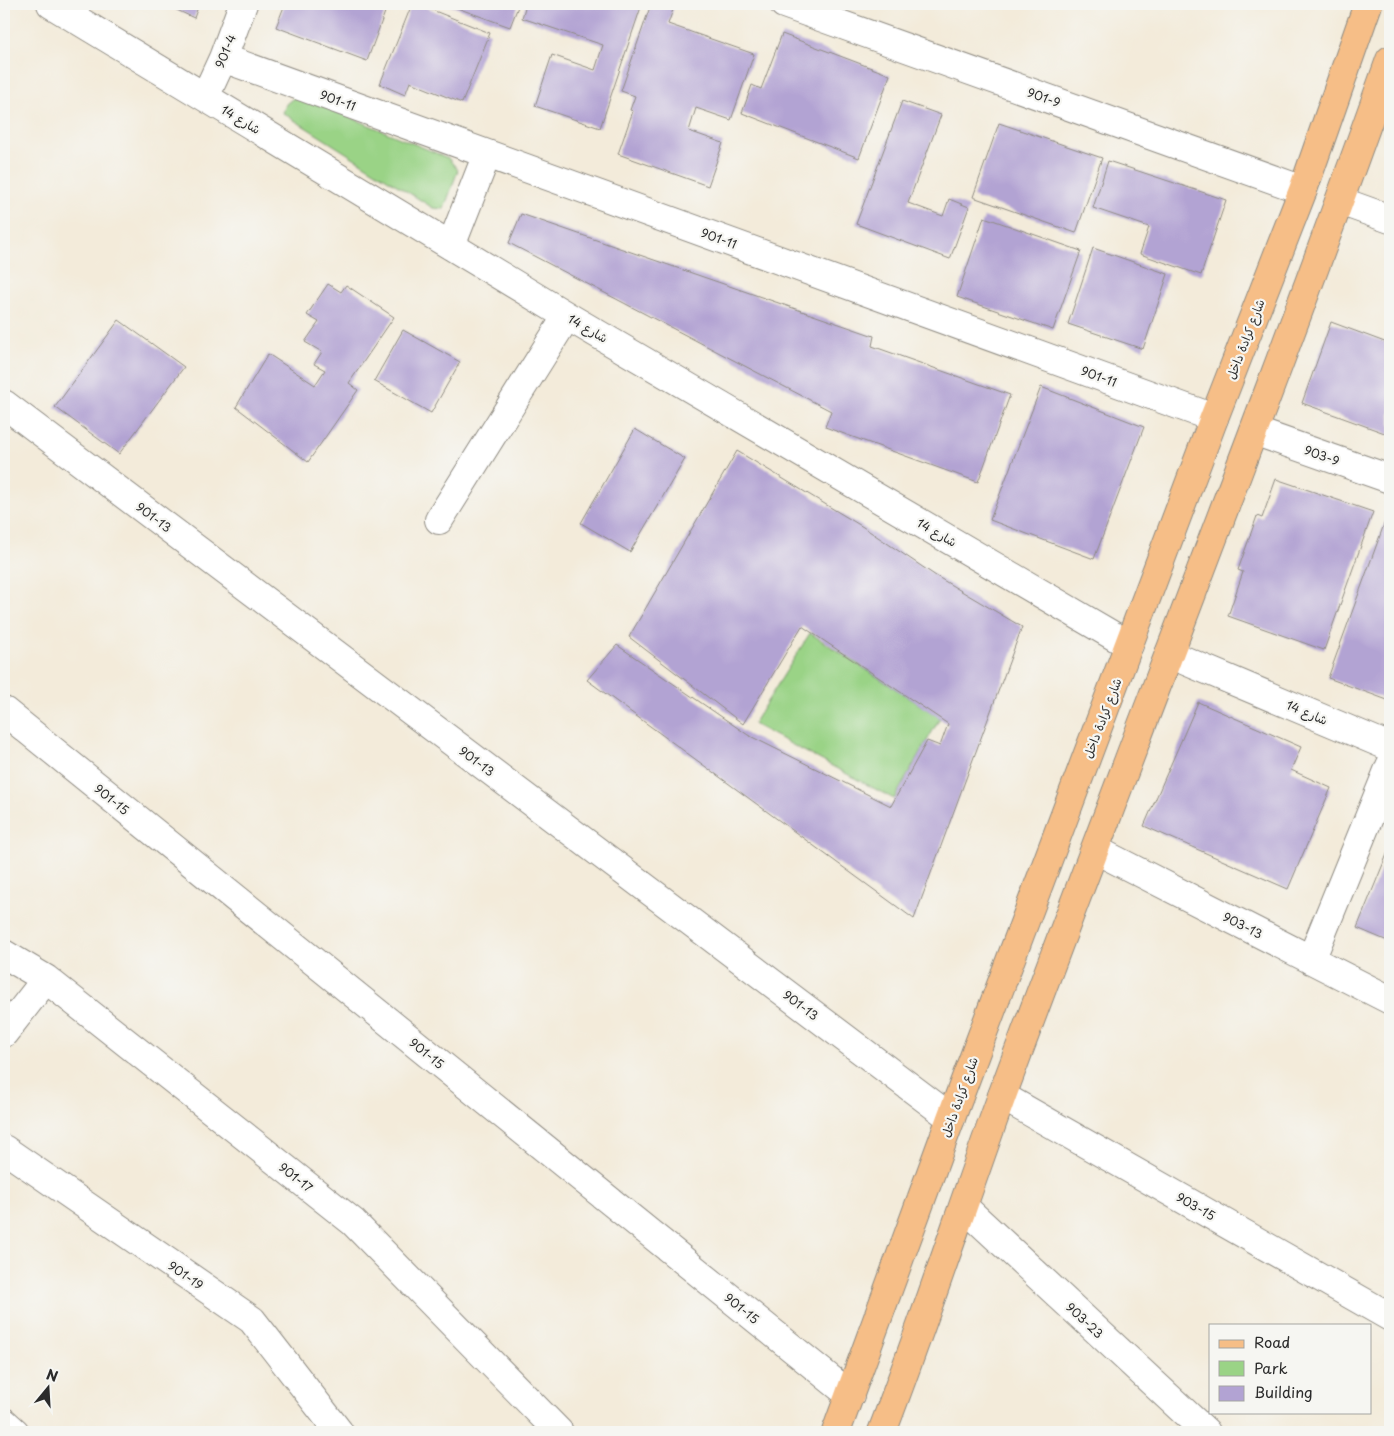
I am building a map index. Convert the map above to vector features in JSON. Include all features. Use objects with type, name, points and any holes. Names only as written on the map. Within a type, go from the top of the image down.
[{"type":"main road","name":"شارع كرادة داخل","points":[[836,1432],[951,1118],[1214,418],[1303,190],[1368,4]]},
{"type":"main road","points":[[890,1428],[1002,1096],[1254,431],[1340,201],[1390,60]]},
{"type":"street","name":"شارع 14","points":[[51,4],[567,316],[1130,645]]},
{"type":"street","name":"901-4","points":[[204,97],[223,58],[243,4]]},
{"type":"street","name":"901-9","points":[[784,4],[1303,190]]},
{"type":"street","name":"901-11","points":[[223,58],[1214,418]]},
{"type":"street","points":[[451,246],[487,154]]},
{"type":"street","points":[[1340,201],[1390,218]]},
{"type":"street","points":[[440,520],[567,316]]},
{"type":"street","name":"901-13","points":[[4,404],[951,1118]]},
{"type":"street","name":"903-9","points":[[1254,431],[1390,479]]},
{"type":"street","name":"شارع 14","points":[[1169,654],[1390,747]]},
{"type":"street","name":"901-15","points":[[4,711],[850,1395]]},
{"type":"street","points":[[1311,960],[1390,766]]},
{"type":"street","name":"903-13","points":[[1096,850],[1390,1000]]},
{"type":"street","name":"901-17","points":[[4,954],[46,979],[353,1222],[560,1432]]},
{"type":"street","points":[[4,1034],[46,979]]},
{"type":"street","name":"903-15","points":[[1002,1096],[1390,1317]]},
{"type":"street","name":"901-19","points":[[4,1149],[252,1320],[339,1432]]},
{"type":"street","name":"903-23","points":[[964,1207],[1206,1432]]},
{"type":"street","points":[[4,1422],[15,1432]]},
{"type":"green space","points":[[297,95],[448,158],[458,170],[444,209],[433,208],[283,113],[286,104]]},
{"type":"green space","points":[[810,633],[940,718],[894,799],[753,724]]},
{"type":"building","points":[[164,4],[199,4],[194,18]]},
{"type":"building","points":[[285,4],[388,4],[367,61],[276,27]]},
{"type":"building","points":[[412,4],[417,4],[490,33],[462,103],[410,82],[405,95],[380,84]]},
{"type":"building","points":[[446,4],[519,4],[510,27]]},
{"type":"building","points":[[526,4],[642,4],[600,128],[535,106],[552,55],[595,70],[603,45],[522,18]]},
{"type":"building","points":[[651,4],[675,4],[668,24],[754,54],[731,120],[696,108],[689,131],[723,143],[708,186],[618,154],[633,111],[630,110],[635,96],[621,91]]},
{"type":"building","points":[[782,34],[890,75],[859,158],[742,113],[752,85],[761,89]]},
{"type":"building","points":[[902,101],[941,115],[908,203],[943,216],[949,199],[969,207],[950,259],[856,224]]},
{"type":"building","points":[[999,123],[1102,158],[1076,233],[973,197]]},
{"type":"building","points":[[1108,161],[1226,200],[1201,275],[1140,254],[1149,227],[1093,208]]},
{"type":"building","points":[[521,214],[874,336],[872,346],[1010,395],[978,482],[825,427],[831,411],[509,243]]},
{"type":"building","points":[[984,217],[1081,251],[1053,330],[957,297]]},
{"type":"building","points":[[1093,248],[1168,274],[1143,349],[1068,324]]},
{"type":"building","points":[[328,284],[341,292],[346,285],[394,317],[349,383],[358,390],[308,462],[236,407],[268,354],[315,385],[325,370],[314,364],[322,352],[305,342],[319,322],[307,315]]},
{"type":"building","points":[[119,320],[184,367],[119,454],[55,407]]},
{"type":"building","points":[[1331,322],[1390,344],[1390,435],[1302,403]]},
{"type":"building","points":[[403,330],[460,362],[431,413],[374,381]]},
{"type":"building","points":[[1041,387],[1144,427],[1094,559],[990,520]]},
{"type":"building","points":[[635,429],[685,459],[630,552],[581,523]]},
{"type":"building","points":[[737,451],[863,527],[936,576],[1022,627],[914,919],[587,680],[617,645],[748,735],[891,806],[927,741],[940,746],[948,724],[802,626],[743,724],[629,637]]},
{"type":"building","points":[[1276,479],[1373,512],[1324,650],[1228,616],[1243,572],[1238,570],[1257,516],[1262,518]]},
{"type":"building","points":[[1390,508],[1390,701],[1328,678]]},
{"type":"building","points":[[1198,702],[1301,747],[1291,770],[1331,788],[1288,889],[1144,826]]},
{"type":"building","points":[[1390,847],[1390,942],[1357,928]]}]
